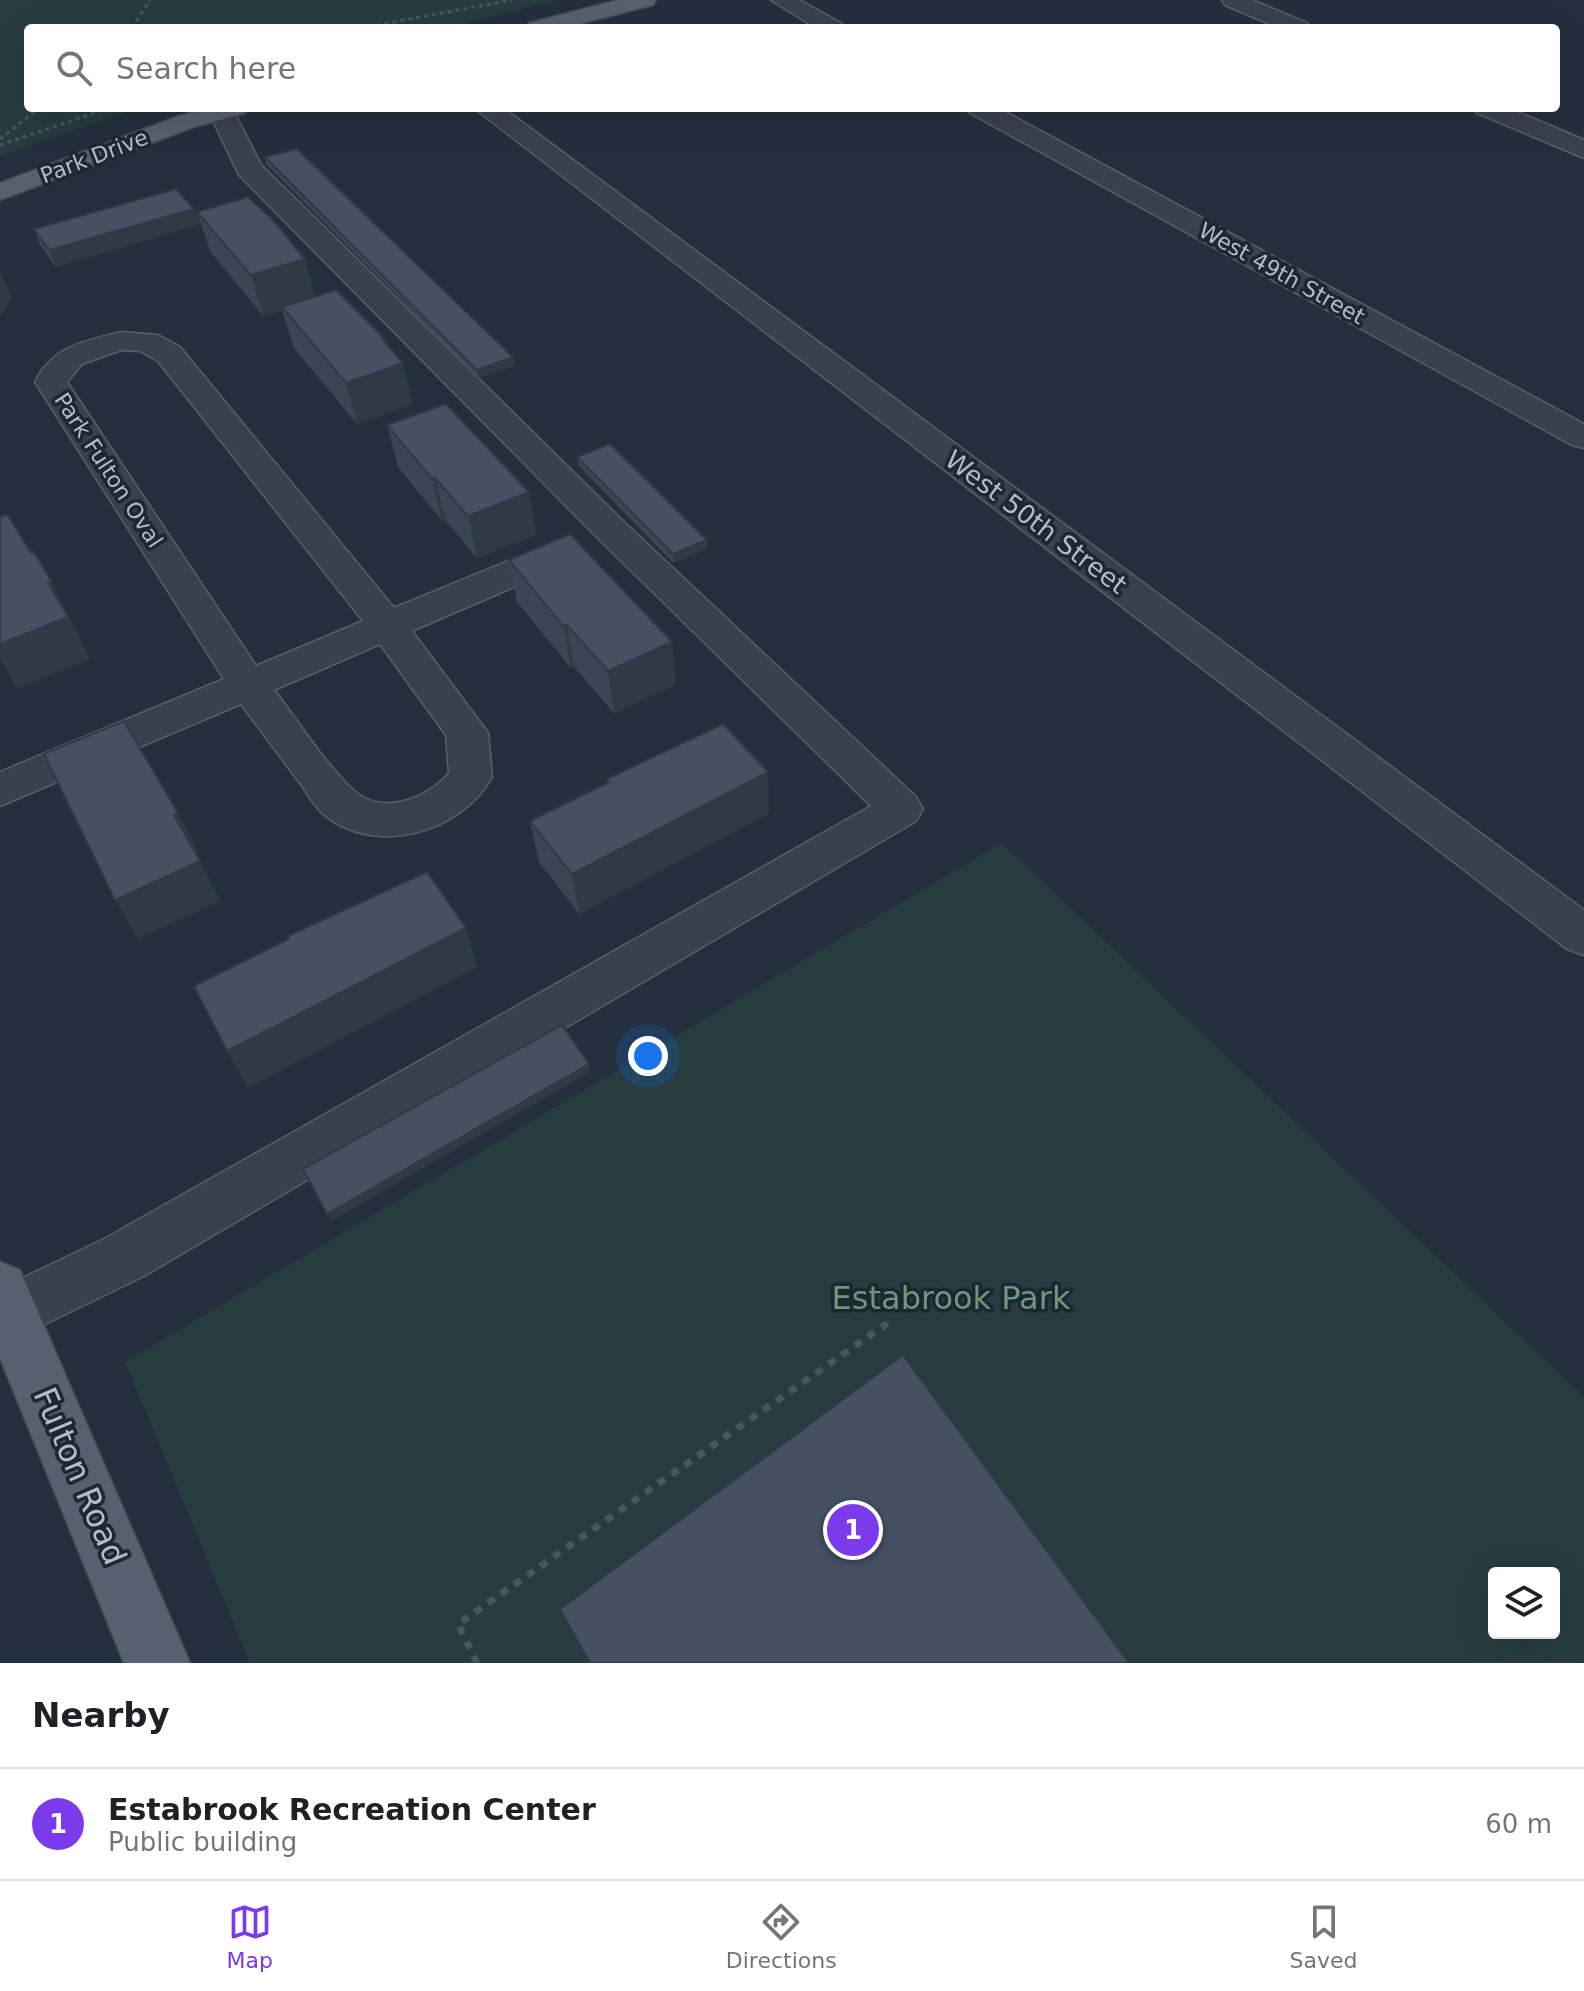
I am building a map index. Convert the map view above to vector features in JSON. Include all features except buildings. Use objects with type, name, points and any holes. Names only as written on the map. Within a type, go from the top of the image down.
[{"type":"main road","points":[[552,24],[645,0]]},
{"type":"main road","name":"Park Drive","points":[[0,192],[185,122],[222,112]]},
{"type":"main road","name":"Fulton Road","points":[[5,1301],[157,1663]]},
{"type":"street","points":[[782,0],[826,24]]},
{"type":"street","points":[[1233,0],[1290,24]]},
{"type":"street","points":[[5,1301],[125,1257],[901,809],[612,531],[249,169],[230,112]]},
{"type":"street","name":"West 50th Street","points":[[492,112],[1584,936]]},
{"type":"street","name":"West 49th Street","points":[[986,112],[1584,438]]},
{"type":"street","points":[[1495,112],[1584,150]]},
{"type":"street","name":"Park Fulton Oval","points":[[121,341],[147,342],[169,354],[389,628],[467,733],[471,777],[453,798],[421,815],[389,820],[363,816],[337,801],[249,686],[51,382],[55,371],[85,350],[121,341]]},
{"type":"street","points":[[0,790],[389,628],[612,531]]},
{"type":"path","points":[[135,24],[150,0]]},
{"type":"path","points":[[383,24],[512,0]]},
{"type":"path","points":[[0,139],[34,112]]},
{"type":"path","points":[[0,145],[97,112]]},
{"type":"path","points":[[477,1663],[458,1624],[892,1320]]},
{"type":"green space","points":[[0,0],[557,0],[462,24],[24,24],[24,112],[126,112],[0,156]]},
{"type":"green space","name":"Estabrook Park","points":[[1002,843],[1584,1397],[1584,1663],[250,1663],[125,1362]]},
{"type":"place","name":"Estabrook Recreation Center","points":[[853,1530]]}]
